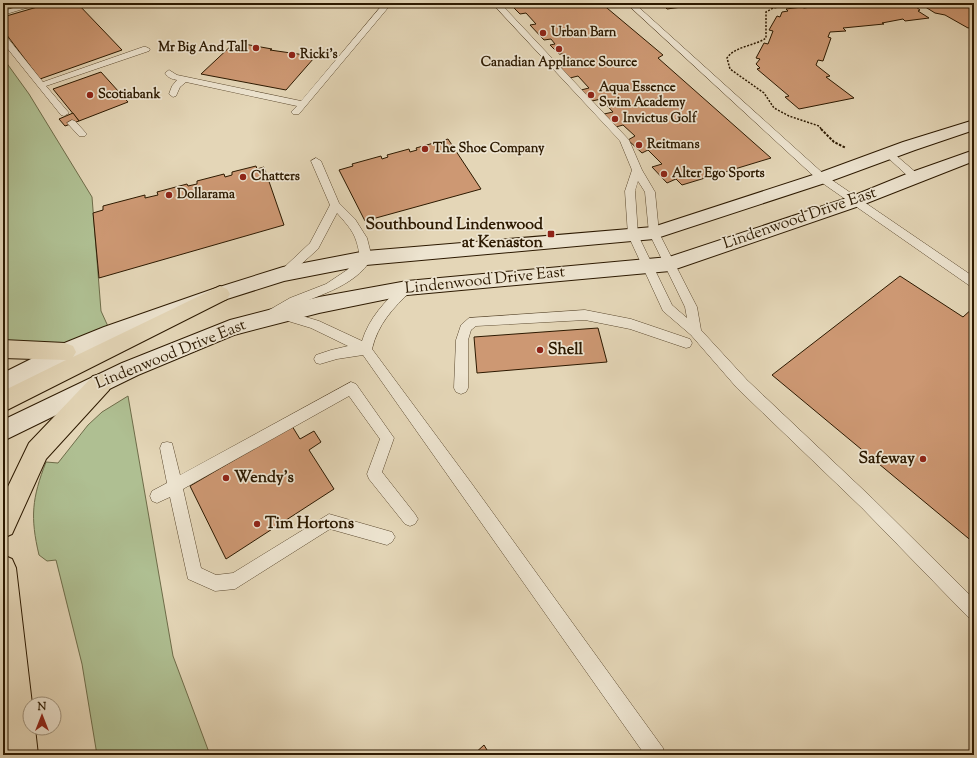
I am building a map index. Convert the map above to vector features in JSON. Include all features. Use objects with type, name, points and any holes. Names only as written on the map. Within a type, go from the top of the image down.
[{"type":"main road","points":[[3,402],[220,294]]},
{"type":"main road","points":[[3,349],[65,352]]},
{"type":"main road","points":[[3,525],[37,451],[101,383]]},
{"type":"main road","points":[[3,568],[22,755]]},
{"type":"street","name":"Lindenwood Drive East","points":[[3,384],[65,352],[220,294],[283,274],[366,258],[654,233],[822,178],[974,125]]},
{"type":"street","name":"Lindenwood Drive East","points":[[3,431],[130,369],[230,328],[272,316],[319,305],[407,288],[670,264],[856,201],[974,155]]},
{"type":"lane","points":[[3,14],[38,3]]},
{"type":"lane","points":[[296,112],[388,3]]},
{"type":"lane","points":[[496,3],[624,140],[637,170],[650,192],[654,233],[691,307],[691,338]]},
{"type":"lane","points":[[630,3],[822,178],[974,283]]},
{"type":"lane","points":[[3,38],[64,113]]},
{"type":"lane","points":[[41,85],[146,49]]},
{"type":"lane","points":[[169,74],[174,77],[302,104]]},
{"type":"lane","points":[[173,94],[176,86],[184,79]]},
{"type":"lane","points":[[72,123],[82,134]]},
{"type":"lane","points":[[889,154],[916,177]]},
{"type":"lane","points":[[272,316],[280,307],[294,300],[316,293],[342,280],[366,258],[365,247],[359,233],[335,205],[316,161]]},
{"type":"lane","points":[[637,170],[630,191],[633,235],[667,308],[691,338],[742,384],[867,503],[974,611]]},
{"type":"lane","points":[[283,274],[314,246],[335,205]]},
{"type":"lane","points":[[366,350],[369,337],[377,320],[389,304],[407,288]]},
{"type":"lane","points":[[461,388],[462,340],[465,328],[473,321],[585,315],[691,338]]},
{"type":"lane","points":[[272,316],[299,318],[341,336],[366,350],[468,489],[656,755]]},
{"type":"lane","points":[[320,359],[331,354],[345,351],[366,350]]},
{"type":"lane","points":[[157,496],[351,388],[386,438],[374,474],[410,519]]},
{"type":"lane","points":[[166,448],[176,485],[194,574],[215,583],[235,581],[329,521],[387,537]]},
{"type":"path","points":[[804,3],[773,8],[766,12],[766,38],[757,44],[732,52],[727,59],[726,64],[730,69],[764,93],[774,108],[790,116],[819,126],[834,142],[846,148]]},
{"type":"green space","points":[[3,58],[29,94],[92,197],[101,311],[111,333],[65,352],[3,349]]},
{"type":"green space","points":[[128,396],[173,656],[210,755],[97,755],[82,664],[56,560],[47,561],[39,555],[36,542],[34,530],[35,497],[46,462],[58,463],[88,425],[102,412]]},
{"type":"building","points":[[51,3],[77,3],[122,50],[40,79],[3,30],[3,17]]},
{"type":"building","points":[[516,3],[601,3],[663,55],[658,58],[771,158],[682,185],[676,179],[667,183],[652,167],[662,164],[648,150],[642,153],[628,140],[635,136],[623,125],[616,127],[604,114],[613,112],[601,99],[592,101],[581,90],[589,88],[578,76],[570,78],[560,68],[577,64],[565,54],[559,54],[550,45],[555,44],[551,39],[544,40],[530,25],[536,24],[526,13],[520,14],[512,6],[518,5]]},
{"type":"building","points":[[661,3],[686,3],[689,6],[667,9]]},
{"type":"building","points":[[823,3],[911,3],[920,10],[918,11],[929,18],[905,21],[903,19],[882,23],[884,24],[843,28],[846,31],[830,32],[828,37],[831,38],[823,61],[818,60],[816,65],[830,76],[826,77],[854,98],[799,109],[785,97],[789,96],[757,69],[760,68],[756,64],[760,59],[756,58],[764,43],[768,44],[773,31],[769,30],[777,16],[780,17],[782,12],[788,11],[786,9],[824,5]]},
{"type":"building","points":[[919,3],[974,3],[974,27],[968,28],[945,15],[935,13]]},
{"type":"building","points":[[233,44],[243,46],[244,44],[314,58],[286,90],[201,74]]},
{"type":"building","name":"Scotiabank","points":[[101,72],[128,102],[79,121],[53,89]]},
{"type":"building","points":[[73,113],[79,121],[65,126],[59,119]]},
{"type":"building","points":[[448,139],[481,189],[365,221],[339,170],[353,166],[352,164],[381,156],[382,159],[388,157],[387,155],[409,149],[410,152],[417,150],[416,148]]},
{"type":"building","points":[[256,166],[257,169],[264,167],[284,225],[99,278],[93,213],[103,210],[103,206],[145,195],[145,198],[158,195],[157,192],[187,184],[188,186],[197,184],[197,181],[224,174],[225,177],[232,175],[232,172]]},
{"type":"building","name":"Safeway","points":[[900,276],[963,317],[974,307],[974,543],[772,375]]},
{"type":"building","name":"Shell","points":[[598,328],[607,362],[477,373],[474,337]]},
{"type":"building","points":[[292,426],[300,439],[314,431],[321,442],[309,450],[334,489],[226,559],[190,486]]},
{"type":"building","points":[[484,745],[490,755],[473,755]]},
{"type":"place","name":"Urban Barn","points":[[543,33]]},
{"type":"place","name":"Mr Big And Tall","points":[[256,48]]},
{"type":"place","name":"Canadian Appliance Source","points":[[559,49]]},
{"type":"place","name":"Ricki's","points":[[292,55]]},
{"type":"place","name":"Scotiabank","points":[[90,95]]},
{"type":"place","name":"Aqua Essence Swim Academy","points":[[591,95]]},
{"type":"place","name":"Invictus Golf","points":[[615,119]]},
{"type":"place","name":"Reitmans","points":[[639,145]]},
{"type":"place","name":"The Shoe Company","points":[[425,149]]},
{"type":"place","name":"Alter Ego Sports","points":[[664,174]]},
{"type":"place","name":"Chatters","points":[[243,177]]},
{"type":"place","name":"Dollarama","points":[[169,195]]},
{"type":"place","name":"Southbound Lindenwood at Kenaston","points":[[551,234]]},
{"type":"place","name":"Shell","points":[[540,350]]},
{"type":"place","name":"Safeway","points":[[923,459]]},
{"type":"place","name":"Wendy's","points":[[226,478]]},
{"type":"place","name":"Tim Hortons","points":[[257,524]]}]
